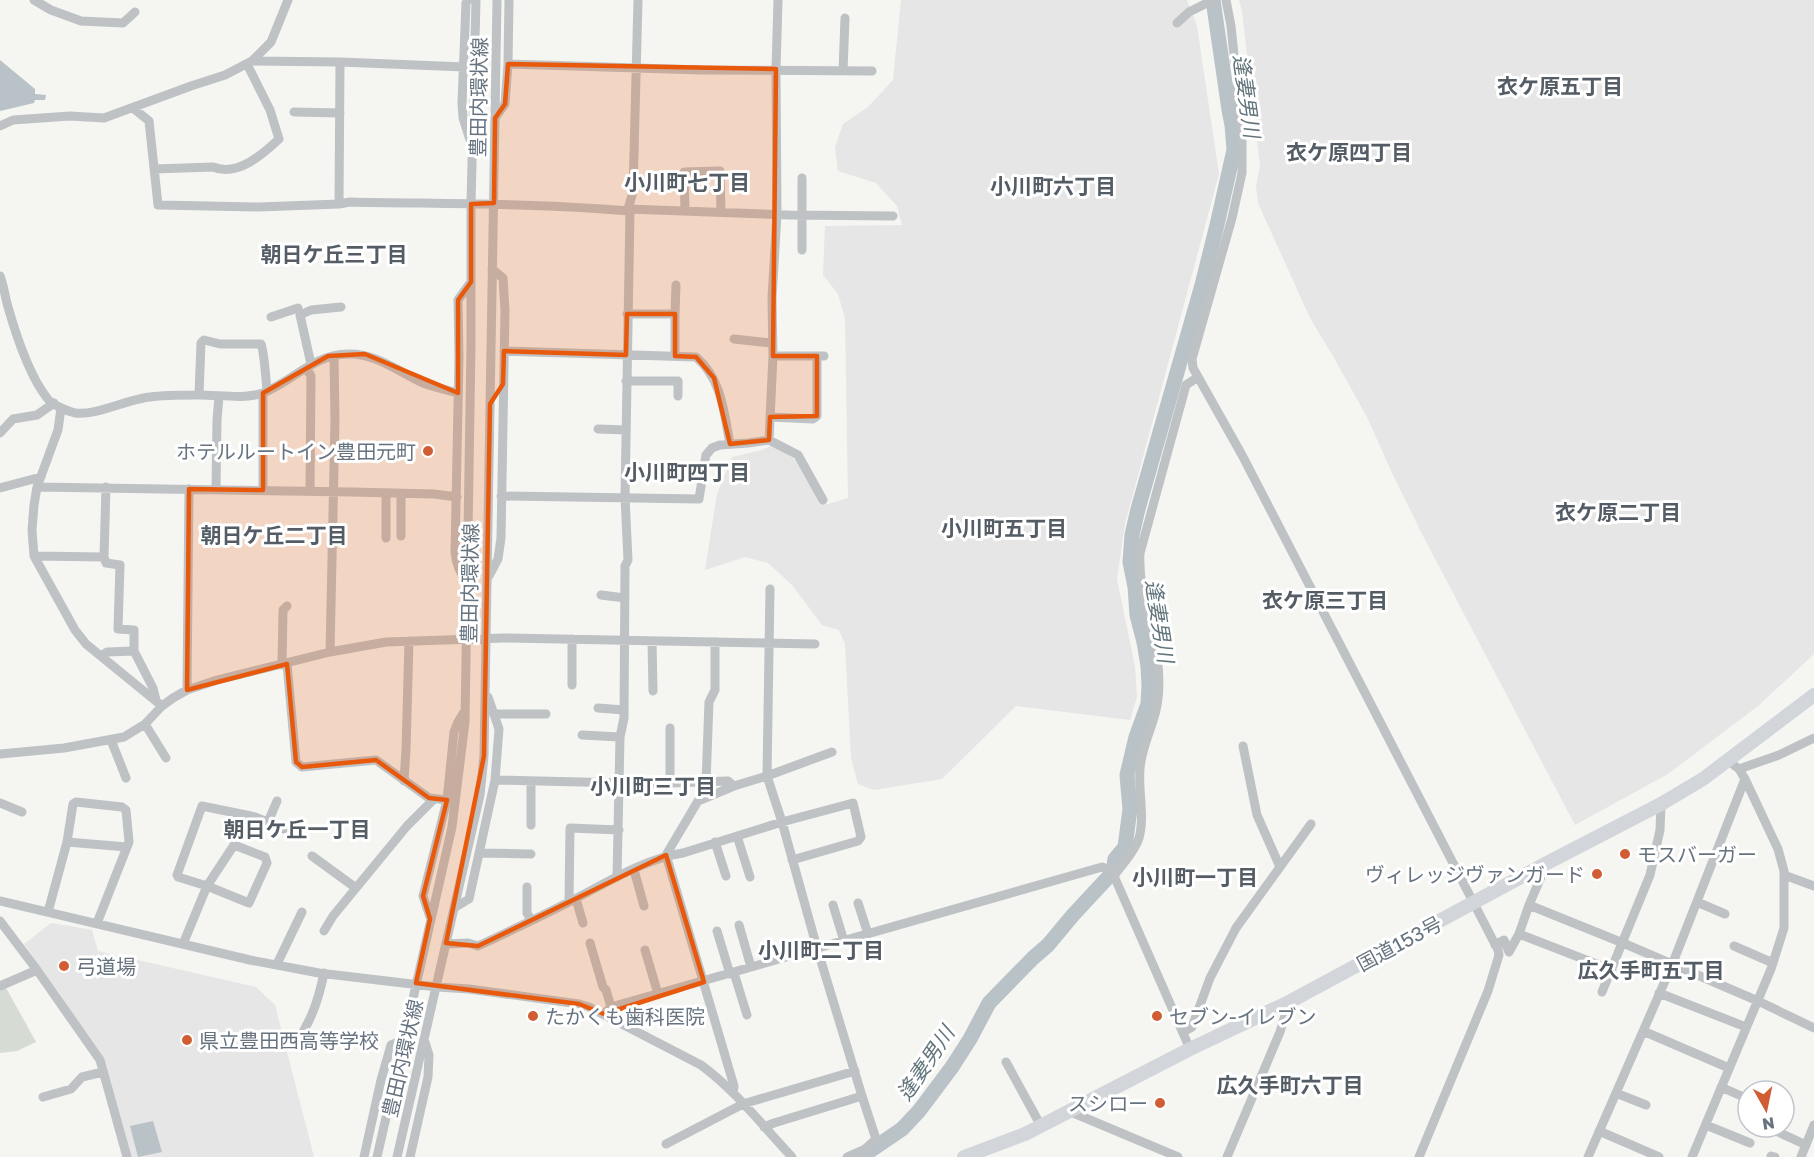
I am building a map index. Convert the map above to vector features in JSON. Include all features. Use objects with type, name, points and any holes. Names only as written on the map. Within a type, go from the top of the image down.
[{"type":"highway","name":"国道153号","points":[[964,1157],[1025,1134],[1071,1112],[1190,1049],[1288,1002],[1661,804],[1703,779],[1814,695]]},
{"type":"street","points":[[34,0],[51,10],[81,21],[123,23],[135,12]]},
{"type":"street","points":[[0,126],[13,120],[70,116],[104,118],[225,75],[250,62],[271,42],[288,0]]},
{"type":"street","points":[[468,0],[466,3],[462,103],[463,118],[473,147]]},
{"type":"street","name":"豊田内環状線","points":[[376,1157],[452,827],[465,711],[471,204],[476,0]]},
{"type":"street","name":"豊田内環状線","points":[[398,1157],[480,795],[484,756],[497,0]]},
{"type":"street","points":[[495,118],[505,105],[509,0]]},
{"type":"street","points":[[617,877],[620,737],[624,710],[625,566],[628,560],[625,497],[629,210],[633,192],[638,0]]},
{"type":"street","points":[[769,440],[773,356],[771,298],[777,214],[778,0]]},
{"type":"street","points":[[1177,23],[1189,12],[1214,0]]},
{"type":"street","points":[[1226,0],[1231,26],[1242,132],[1242,173],[1238,197],[1192,359],[1193,368],[1242,455],[1495,945],[1498,956],[1495,972],[1419,1157]]},
{"type":"street","points":[[843,70],[845,18]]},
{"type":"street","points":[[250,62],[340,62],[465,67]]},
{"type":"street","points":[[154,168],[213,167],[220,170],[238,168],[264,153],[279,140],[270,110],[250,62]]},
{"type":"street","points":[[339,204],[340,62]]},
{"type":"street","points":[[508,64],[872,71]]},
{"type":"street","points":[[133,108],[149,121],[158,205],[259,207],[350,202],[494,203],[539,204],[562,208],[893,216]]},
{"type":"street","points":[[294,112],[340,113]]},
{"type":"street","points":[[685,210],[684,172],[720,171],[721,212]]},
{"type":"street","points":[[802,178],[802,250]]},
{"type":"street","points":[[488,578],[498,559],[505,310],[503,278],[492,269]]},
{"type":"street","points":[[0,276],[7,304],[28,363],[48,400],[75,413],[92,412],[150,397],[200,395],[233,397],[265,392],[328,356],[365,354],[424,383],[458,393]]},
{"type":"street","points":[[466,580],[456,561],[458,300],[471,282]]},
{"type":"street","points":[[675,356],[676,285]]},
{"type":"street","points":[[271,317],[298,308],[311,310],[341,307]]},
{"type":"street","points":[[298,308],[311,376],[310,491]]},
{"type":"street","points":[[627,314],[675,314]]},
{"type":"street","points":[[734,339],[772,343]]},
{"type":"street","points":[[200,395],[201,343],[204,340],[220,344],[261,344],[265,392],[263,490]]},
{"type":"street","points":[[504,351],[696,357],[704,364],[719,389],[730,444]]},
{"type":"street","points":[[330,652],[335,420],[334,356]]},
{"type":"street","points":[[770,417],[813,419],[817,416],[821,356],[773,356]]},
{"type":"street","points":[[1114,876],[1140,835],[1140,771],[1158,699],[1157,657],[1141,581],[1140,554],[1186,385],[1198,377]]},
{"type":"street","points":[[626,381],[678,381],[678,396]]},
{"type":"street","points":[[490,404],[500,393],[503,384]]},
{"type":"street","points":[[216,489],[216,420],[219,396]]},
{"type":"street","points":[[0,433],[13,419],[37,415],[58,406]]},
{"type":"street","points":[[58,406],[58,430],[38,487],[32,530],[34,556],[72,627],[87,644],[159,703]]},
{"type":"street","points":[[490,421],[496,427],[502,440]]},
{"type":"street","points":[[598,429],[626,430]]},
{"type":"street","points":[[458,431],[469,449]]},
{"type":"street","points":[[501,495],[699,499],[706,455],[712,448],[720,445],[769,440],[798,455],[823,500]]},
{"type":"street","points":[[0,488],[41,477]]},
{"type":"street","points":[[38,487],[310,491],[457,497]]},
{"type":"street","points":[[106,487],[104,557],[106,563],[120,565],[118,629],[134,630],[134,651],[159,703]]},
{"type":"street","points":[[187,690],[189,489]]},
{"type":"street","points":[[386,493],[386,538]]},
{"type":"street","points":[[401,494],[401,536]]},
{"type":"street","points":[[34,556],[104,557]]},
{"type":"street","points":[[770,589],[767,776],[876,1138],[865,1149],[847,1157]]},
{"type":"street","points":[[601,596],[625,598]]},
{"type":"street","points":[[287,606],[283,610],[284,664],[296,762],[302,767],[376,760],[433,800],[447,800]]},
{"type":"street","points":[[572,639],[572,685]]},
{"type":"street","points":[[0,754],[64,748],[124,737],[146,724],[159,703],[187,690],[217,680],[330,652],[386,642],[572,639],[815,644]]},
{"type":"street","points":[[652,640],[653,691]]},
{"type":"street","points":[[404,781],[409,641]]},
{"type":"street","points":[[706,783],[708,702],[715,690],[716,642]]},
{"type":"street","points":[[102,655],[107,652],[134,651]]},
{"type":"street","points":[[454,908],[469,898],[495,780],[499,729],[486,692]]},
{"type":"street","points":[[598,708],[624,710]]},
{"type":"street","points":[[430,919],[423,896],[447,800],[454,732],[465,711]]},
{"type":"street","points":[[495,714],[546,714]]},
{"type":"street","points":[[146,724],[166,758]]},
{"type":"street","points":[[670,728],[670,783]]},
{"type":"street","points":[[582,735],[620,737]]},
{"type":"street","points":[[1739,769],[1779,755],[1814,738]]},
{"type":"street","points":[[111,740],[126,778]]},
{"type":"street","points":[[1243,746],[1257,815],[1280,867]]},
{"type":"street","points":[[733,1093],[734,1086],[666,855],[698,801],[832,752]]},
{"type":"street","points":[[1692,1157],[1758,1001],[1784,928],[1784,875],[1778,849],[1745,779],[1739,769],[1727,760]]},
{"type":"street","points":[[1588,1157],[1672,965],[1745,779]]},
{"type":"street","points":[[495,780],[665,784],[728,781],[734,786]]},
{"type":"street","points":[[531,781],[531,825]]},
{"type":"street","points":[[324,932],[333,916],[407,826],[433,800]]},
{"type":"street","points":[[48,912],[67,842],[73,804],[79,801],[124,808],[129,842],[97,923]]},
{"type":"street","points":[[268,822],[277,801]]},
{"type":"street","points":[[0,802],[21,812]]},
{"type":"street","points":[[446,944],[468,943],[478,946],[666,855],[853,803],[861,837],[858,841],[792,860]]},
{"type":"street","points":[[1602,992],[1650,875],[1660,830],[1661,804]]},
{"type":"street","points":[[234,845],[265,857],[267,862],[250,902],[247,903],[207,886],[178,878],[177,875],[202,806],[246,815],[284,829]]},
{"type":"street","points":[[183,944],[207,886],[234,845],[246,815]]},
{"type":"street","points":[[1184,1032],[1192,1027],[1210,978],[1236,928],[1311,824]]},
{"type":"street","points":[[583,924],[572,900],[570,828],[619,830]]},
{"type":"street","points":[[737,836],[750,877]]},
{"type":"street","points":[[67,842],[127,847]]},
{"type":"street","points":[[716,842],[726,876]]},
{"type":"street","points":[[479,853],[531,854]]},
{"type":"street","points":[[312,856],[356,888]]},
{"type":"street","points":[[1495,945],[1504,940],[1509,952],[1519,934],[1547,863]]},
{"type":"street","points":[[607,1010],[1102,867],[1114,876],[1190,1049]]},
{"type":"street","points":[[634,870],[644,906]]},
{"type":"street","points":[[1784,875],[1814,886]]},
{"type":"street","points":[[527,887],[527,913],[531,920]]},
{"type":"street","points":[[0,901],[183,944],[324,973],[469,989],[607,1010],[714,1074],[792,1157]]},
{"type":"street","points":[[1697,902],[1725,914]]},
{"type":"street","points":[[858,903],[868,934]]},
{"type":"street","points":[[833,905],[844,941]]},
{"type":"street","points":[[1529,905],[1758,1001],[1814,1028]]},
{"type":"street","points":[[277,964],[302,912]]},
{"type":"street","points":[[0,921],[100,1060],[127,1157]]},
{"type":"street","points":[[739,925],[751,967]]},
{"type":"street","points":[[717,931],[747,1015]]},
{"type":"street","points":[[1519,934],[1612,970]]},
{"type":"street","points":[[590,943],[603,987],[606,990],[607,1010]]},
{"type":"street","points":[[1734,946],[1773,963]]},
{"type":"street","points":[[645,950],[658,994]]},
{"type":"street","points":[[0,986],[37,970]]},
{"type":"street","points":[[295,1045],[308,1025],[318,1001],[324,973]]},
{"type":"street","points":[[1659,993],[1746,1027]]},
{"type":"street","points":[[1227,1157],[1280,1032],[1288,1002]]},
{"type":"street","points":[[1643,1031],[1730,1068]]},
{"type":"street","points":[[364,1157],[391,1045],[403,1040]]},
{"type":"street","points":[[410,1157],[428,1077],[429,1055],[424,1040]]},
{"type":"street","points":[[1006,1062],[1041,1126]]},
{"type":"street","points":[[666,1144],[743,1104],[855,1071]]},
{"type":"street","points":[[44,1097],[71,1089],[82,1077],[103,1072]]},
{"type":"street","points":[[1721,1087],[1736,1093]]},
{"type":"street","points":[[1616,1093],[1646,1105]]},
{"type":"street","points":[[764,1127],[862,1096]]},
{"type":"street","points":[[1071,1112],[1178,1157]]},
{"type":"street","points":[[1706,1125],[1750,1143]]},
{"type":"street","points":[[1801,1157],[1814,1125]]},
{"type":"street","points":[[1599,1131],[1659,1157]]},
{"type":"street","points":[[1793,1139],[1806,1145]]},
{"type":"highlighted area","points":[[508,64],[776,69],[773,356],[817,356],[817,416],[770,417],[769,440],[730,444],[714,378],[696,357],[675,356],[675,314],[627,314],[626,355],[504,351],[503,384],[490,404],[484,756],[446,943],[478,946],[666,855],[704,982],[604,1014],[579,1004],[416,983],[430,919],[423,896],[447,800],[429,798],[376,760],[302,767],[296,762],[287,664],[187,690],[189,489],[263,490],[263,393],[328,356],[365,354],[458,393],[458,300],[471,282],[471,204],[494,203],[495,118],[505,104]]},
{"type":"shaded area","points":[[901,0],[1187,0],[1197,26],[1219,174],[1125,524],[1117,579],[1135,667],[1137,697],[1130,720],[1016,706],[942,779],[874,790],[858,784],[851,758],[845,644],[839,630],[822,625],[792,585],[768,563],[745,557],[705,570],[717,494],[732,457],[773,445],[803,465],[825,505],[848,498],[845,318],[838,294],[823,275],[825,226],[902,225],[897,206],[876,183],[838,171],[835,147],[843,124],[868,107],[893,80]]},
{"type":"shaded area","points":[[1239,0],[1814,0],[1814,654],[1758,706],[1668,774],[1575,825],[1422,534],[1367,417],[1310,318],[1258,203],[1256,186],[1260,166]]},
{"type":"shaded area","points":[[0,60],[35,89],[35,94],[46,95],[45,100],[35,100],[34,103],[0,111]]},
{"type":"shaded area","name":"県立豊田西高等学校","points":[[51,923],[92,930],[98,951],[256,987],[275,1005],[314,1157],[129,1157],[104,1065],[62,998],[24,944]]},
{"type":"shaded area","points":[[5,986],[36,1042],[17,1051],[0,1053],[0,988]]},
{"type":"shaded area","points":[[153,1121],[162,1152],[138,1157],[130,1126]]},
{"type":"waterway","name":"逢妻男川","points":[[861,1157],[902,1129],[919,1111],[952,1067],[989,1003],[1048,945],[1113,872],[1115,859],[1125,847],[1130,809],[1127,775],[1136,737],[1148,704],[1149,686],[1148,666],[1137,615],[1130,562],[1132,535],[1202,285],[1234,150],[1213,0]]},
{"type":"place","name":"ホテルルートイン豊田元町","points":[[428,451]]},
{"type":"place","name":"モスバーガー","points":[[1625,854]]},
{"type":"place","name":"ヴィレッジヴァンガード","points":[[1597,874]]},
{"type":"place","name":"弓道場","points":[[64,966]]},
{"type":"place","name":"たかくも歯科医院","points":[[533,1016]]},
{"type":"place","name":"セブン-イレブン","points":[[1157,1016]]},
{"type":"place","name":"県立豊田西高等学校","points":[[187,1040]]},
{"type":"place","name":"スシロー","points":[[1160,1103]]},
{"type":"district","name":"衣ケ原五丁目","points":[[1560,86]]},
{"type":"district","name":"衣ケ原四丁目","points":[[1349,152]]},
{"type":"district","name":"小川町七丁目","points":[[687,182]]},
{"type":"district","name":"小川町六丁目","points":[[1053,186]]},
{"type":"district","name":"朝日ケ丘三丁目","points":[[334,254]]},
{"type":"district","name":"小川町四丁目","points":[[687,472]]},
{"type":"district","name":"衣ケ原二丁目","points":[[1618,512]]},
{"type":"district","name":"小川町五丁目","points":[[1004,528]]},
{"type":"district","name":"朝日ケ丘二丁目","points":[[274,535]]},
{"type":"district","name":"衣ケ原三丁目","points":[[1325,600]]},
{"type":"district","name":"小川町三丁目","points":[[653,786]]},
{"type":"district","name":"朝日ケ丘一丁目","points":[[297,829]]},
{"type":"district","name":"小川町一丁目","points":[[1195,877]]},
{"type":"district","name":"小川町二丁目","points":[[821,950]]},
{"type":"district","name":"広久手町五丁目","points":[[1651,970]]},
{"type":"district","name":"広久手町六丁目","points":[[1290,1085]]}]
